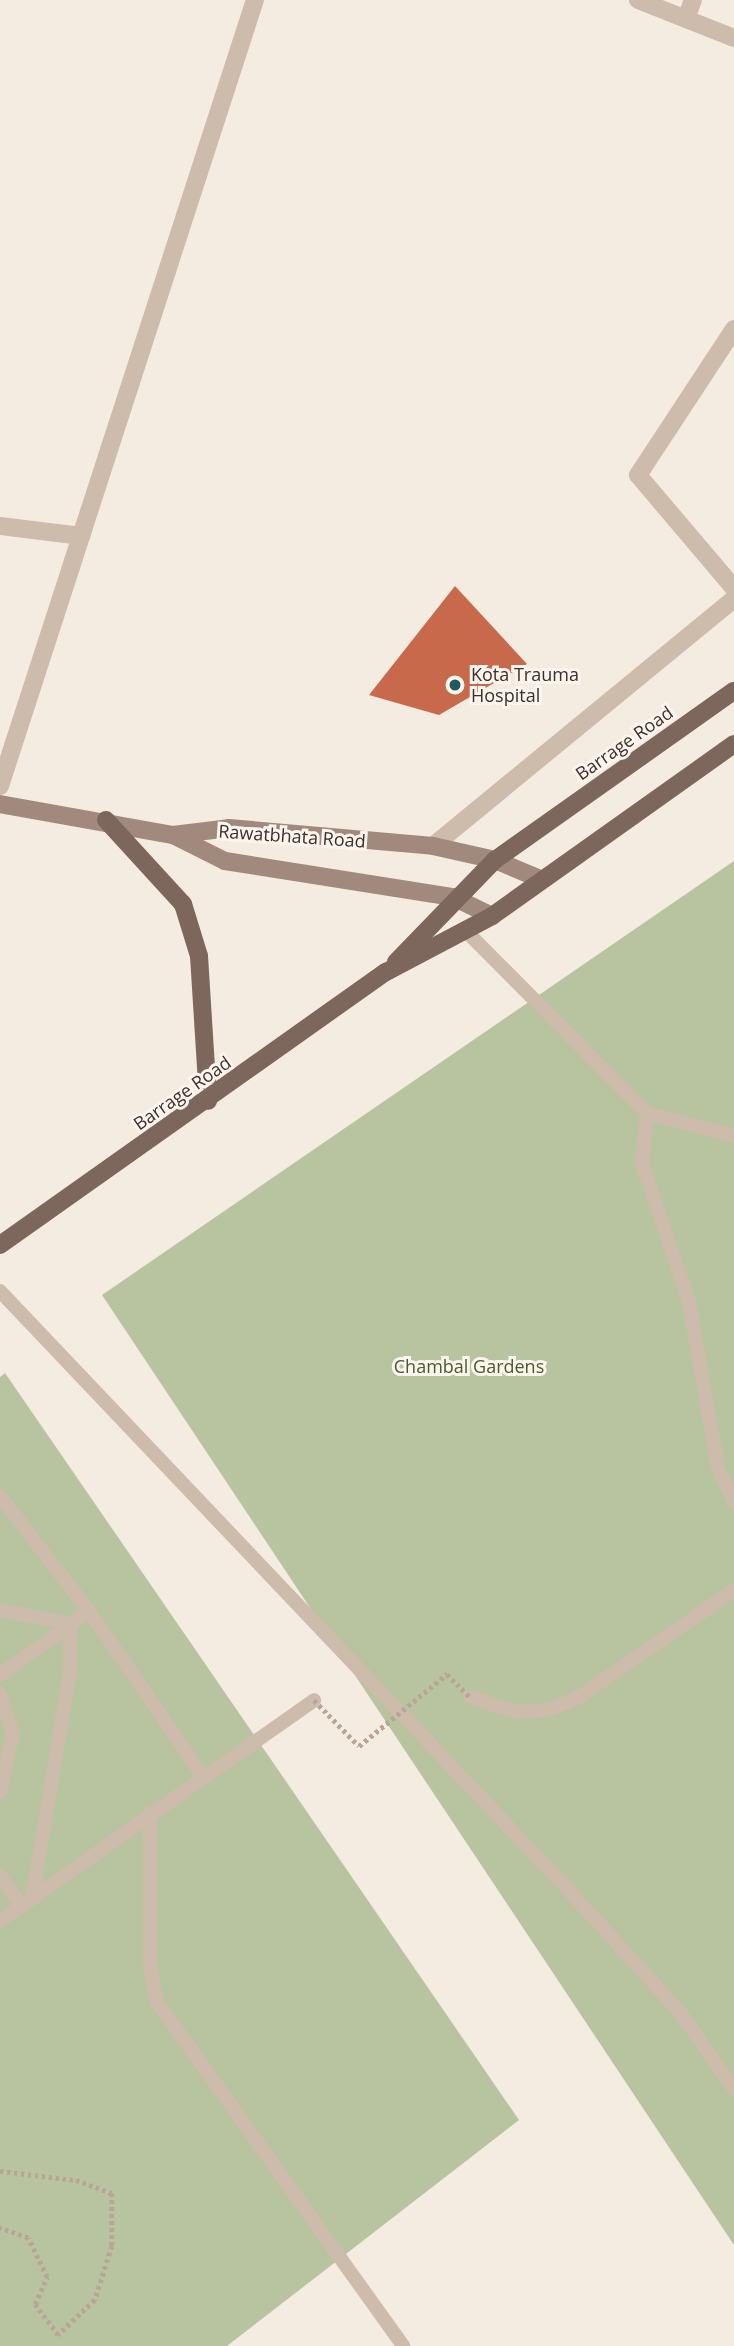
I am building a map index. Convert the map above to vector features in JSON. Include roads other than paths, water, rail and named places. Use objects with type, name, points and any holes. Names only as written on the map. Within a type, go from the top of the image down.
[{"type":"main road","name":"Barrage Road","points":[[386,972],[453,897],[495,860],[734,691]]},
{"type":"main road","name":"Barrage Road","points":[[0,1245],[208,1101],[386,972],[492,916],[540,879],[734,744]]},
{"type":"main road","name":"Rawatbhata Road","points":[[0,804],[106,820],[173,835],[229,828],[433,846],[495,860],[540,879]]},
{"type":"main road","points":[[106,820],[183,904],[199,956],[208,1101]]},
{"type":"main road","points":[[173,835],[225,861],[453,897],[492,916]]},
{"type":"street","points":[[0,786],[255,0]]},
{"type":"street","points":[[638,0],[734,38]]},
{"type":"street","points":[[686,19],[693,0]]},
{"type":"street","points":[[734,329],[638,475],[734,588]]},
{"type":"street","points":[[0,526],[81,536]]},
{"type":"street","points":[[433,846],[734,599]]},
{"type":"lane","points":[[465,930],[648,1113],[734,1136]]},
{"type":"lane","points":[[648,1113],[642,1163],[689,1302],[718,1468],[734,1503]]},
{"type":"lane","points":[[0,1291],[562,1883],[679,2011],[734,2089]]},
{"type":"lane","points":[[0,1496],[89,1611],[203,1776]]},
{"type":"lane","points":[[470,1697],[516,1712],[548,1710],[579,1697],[734,1590]]},
{"type":"lane","points":[[0,1610],[70,1624]]},
{"type":"lane","points":[[0,1675],[89,1611]]},
{"type":"lane","points":[[27,1902],[70,1671],[70,1624]]},
{"type":"lane","points":[[0,1694],[13,1733],[0,1792]]},
{"type":"lane","points":[[2,1917],[314,1700]]},
{"type":"lane","points":[[150,1813],[150,1964],[157,2002],[403,2346]]},
{"type":"lane","points":[[0,1876],[27,1902]]},
{"type":"place","name":"Kota Trauma Hospital","points":[[455,685]]},
{"type":"park label","name":"Chambal Gardens","points":[[469,1366]]}]
